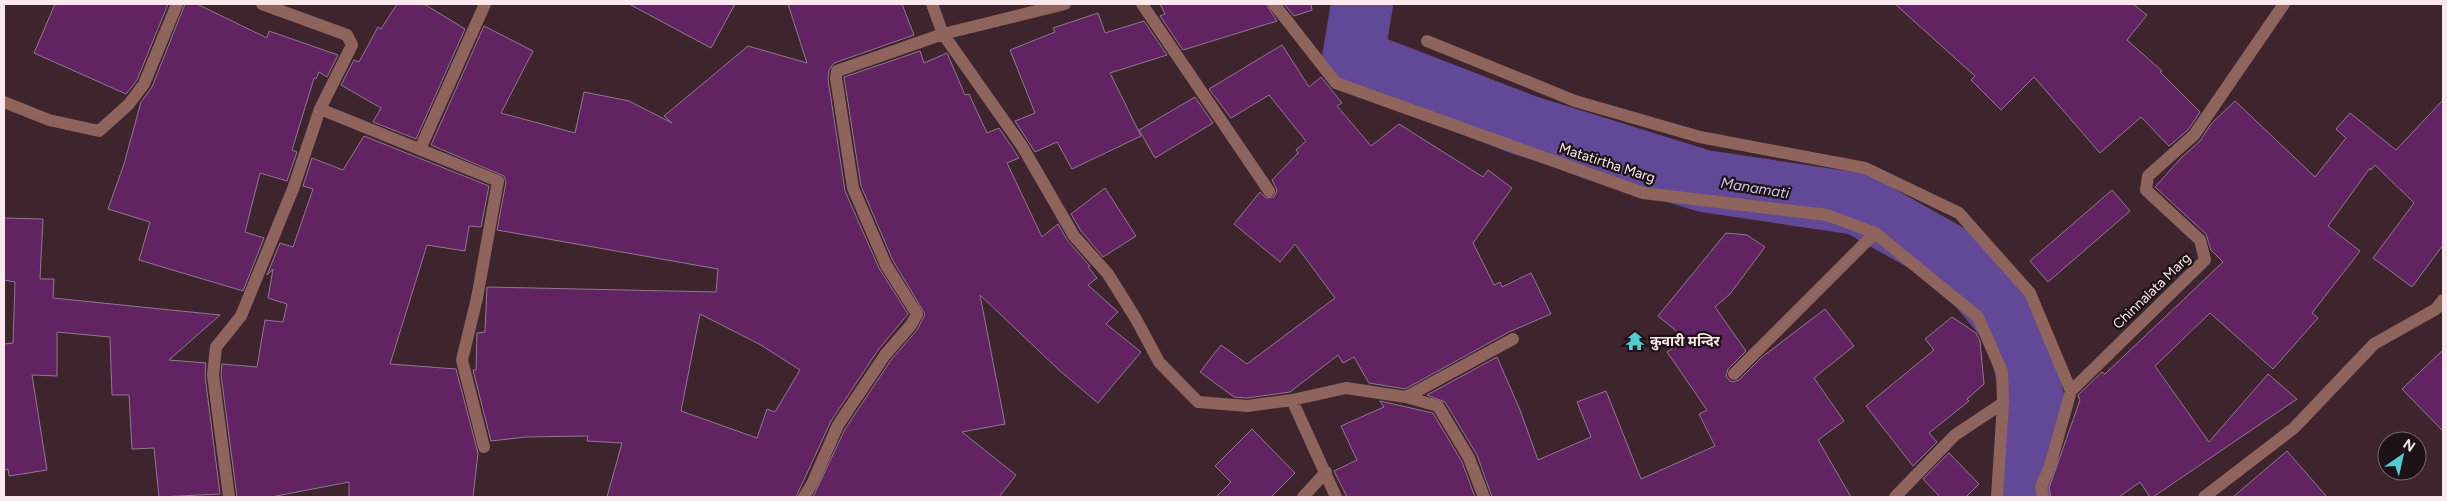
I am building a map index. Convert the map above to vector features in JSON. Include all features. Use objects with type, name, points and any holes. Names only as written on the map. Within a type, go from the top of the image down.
[{"type":"street","points":[[4,102],[49,120],[99,132],[129,104],[144,84],[177,4]]},
{"type":"street","points":[[229,497],[212,375],[216,347],[241,316],[293,189],[320,109],[352,45],[347,35],[262,4]]},
{"type":"street","points":[[420,149],[485,4]]},
{"type":"street","points":[[932,4],[943,34],[1022,146],[1074,236],[1108,274],[1136,319],[1159,362],[1198,402],[1247,406],[1292,400],[1346,388],[1406,397],[1438,406],[1469,458],[1484,497]]},
{"type":"street","points":[[804,497],[813,482],[838,425],[885,355],[912,325],[917,314],[886,264],[853,188],[836,78],[838,71],[943,34],[1065,4]]},
{"type":"street","points":[[1142,4],[1269,191]]},
{"type":"street","name":"Matatirtha Marg","points":[[1274,4],[1336,83],[1643,193],[1827,215],[1875,233],[1978,317],[2002,372],[2003,403],[1997,497]]},
{"type":"street","name":"Chinnalata Marg","points":[[2071,391],[2205,260],[2200,240],[2146,190],[2148,176],[2194,135],[2284,4]]},
{"type":"street","points":[[1427,41],[1575,101],[1700,137],[1865,168],[1959,213],[2030,293],[2071,391],[2050,466],[2041,487],[2043,497]]},
{"type":"street","points":[[320,109],[498,181],[477,298],[462,360],[484,447]]},
{"type":"street","points":[[1734,374],[1875,233]]},
{"type":"street","points":[[2204,497],[2294,428],[2374,344],[2441,308]]},
{"type":"street","points":[[1406,397],[1513,339]]},
{"type":"street","points":[[1292,400],[1336,497]]},
{"type":"street","points":[[1895,497],[1955,435],[2003,403]]},
{"type":"street","points":[[1303,497],[1326,472]]},
{"type":"building","points":[[55,4],[168,4],[137,80],[126,94],[34,53]]},
{"type":"building","points":[[185,4],[197,4],[267,38],[269,31],[338,55],[327,77],[319,72],[316,79],[314,78],[292,150],[297,152],[287,181],[260,173],[245,232],[264,238],[243,291],[139,260],[150,222],[108,209],[124,164],[141,102],[152,87]]},
{"type":"building","points":[[397,4],[424,4],[465,29],[416,139],[373,122],[381,108],[341,85],[354,60],[359,62],[378,27],[381,29]]},
{"type":"building","points":[[629,4],[735,4],[711,48]]},
{"type":"building","points":[[788,4],[902,4],[914,35],[834,63],[829,70],[828,79],[845,191],[879,268],[908,314],[878,350],[831,421],[796,497],[607,497],[622,443],[587,441],[588,436],[526,437],[491,441],[473,370],[476,370],[477,333],[485,332],[487,287],[716,292],[718,269],[497,230],[506,182],[504,176],[431,145],[484,26],[533,51],[501,113],[575,133],[584,92],[629,101],[672,123],[664,116],[748,46],[807,63]],"holes":[[[700,314],[761,345],[800,370],[775,412],[767,409],[757,438],[681,411]]]},
{"type":"building","points":[[1160,4],[1266,4],[1277,21],[1183,50],[1160,16],[1165,14]]},
{"type":"building","points":[[1284,4],[1311,4],[1312,10],[1294,16]]},
{"type":"building","points":[[1895,4],[2133,4],[2147,15],[2127,40],[2162,71],[2160,72],[2200,112],[2188,130],[2169,146],[2141,117],[2100,153],[2034,77],[2001,110],[1971,80],[1975,76]]},
{"type":"building","points":[[1098,13],[1105,33],[1144,21],[1167,55],[1110,73],[1141,136],[1072,169],[1057,142],[1035,152],[1015,121],[1035,113],[1010,50],[1055,32],[1053,28]]},
{"type":"building","points":[[1282,45],[1309,87],[1321,77],[1342,103],[1337,106],[1371,146],[1399,124],[1483,177],[1488,170],[1512,188],[1473,243],[1494,285],[1500,282],[1502,287],[1531,273],[1551,314],[1509,332],[1405,389],[1369,383],[1354,357],[1343,363],[1338,355],[1290,392],[1247,398],[1234,397],[1200,372],[1221,345],[1247,364],[1335,298],[1295,244],[1280,262],[1234,224],[1260,192],[1266,198],[1274,197],[1277,190],[1272,180],[1298,153],[1296,150],[1306,141],[1269,95],[1231,118],[1209,89]]},
{"type":"building","points":[[920,51],[924,63],[947,53],[965,95],[969,94],[987,133],[999,128],[1019,158],[1007,163],[1042,237],[1058,224],[1067,240],[1090,266],[1088,267],[1097,278],[1088,285],[1118,312],[1106,324],[1141,352],[1098,403],[1059,370],[980,295],[1005,424],[962,432],[1016,475],[999,497],[813,497],[845,429],[891,360],[917,330],[925,314],[893,261],[861,186],[844,77]]},
{"type":"building","points":[[1195,97],[1213,123],[1155,158],[1139,130]]},
{"type":"building","points":[[2443,100],[2443,245],[2412,287],[2373,258],[2414,203],[2375,165],[2371,170],[2370,168],[2328,226],[2360,251],[2312,313],[2318,318],[2273,369],[2210,313],[2155,366],[2209,442],[2268,374],[2297,399],[2153,497],[2150,497],[2140,482],[2119,497],[2051,497],[2049,488],[2080,400],[2078,395],[2102,372],[2105,374],[2223,262],[2211,250],[2206,234],[2155,187],[2181,158],[2200,141],[2211,124],[2235,101],[2315,177],[2346,138],[2336,129],[2350,113],[2396,150]]},
{"type":"building","points":[[364,136],[489,186],[481,227],[469,226],[465,251],[427,245],[390,364],[456,369],[478,453],[473,497],[349,497],[349,482],[271,497],[237,497],[221,375],[222,364],[257,367],[265,320],[283,322],[287,304],[268,298],[273,269],[267,275],[280,243],[293,247],[313,189],[303,186],[312,158],[343,170]]},
{"type":"building","points":[[1105,188],[1136,236],[1103,257],[1081,231],[1071,214]]},
{"type":"building","points":[[2112,190],[2130,211],[2048,282],[2030,261]]},
{"type":"building","points":[[4,218],[43,219],[40,279],[54,279],[53,298],[220,315],[169,360],[206,363],[205,376],[220,494],[159,497],[154,448],[132,449],[129,395],[112,395],[110,337],[57,332],[57,376],[32,375],[47,470],[9,476],[8,469],[4,470],[4,344],[13,343],[15,282],[4,280]]},
{"type":"building","points":[[1726,233],[1747,235],[1765,247],[1730,294],[1715,307],[1746,351],[1728,369],[1726,376],[1729,380],[1732,382],[1739,380],[1762,357],[1825,309],[1854,346],[1814,378],[1844,421],[1818,440],[1851,497],[1492,497],[1477,455],[1445,402],[1427,395],[1497,357],[1520,410],[1538,460],[1591,437],[1577,402],[1606,391],[1641,479],[1715,446],[1699,414],[1707,410],[1667,352],[1686,339],[1658,316]]},
{"type":"building","points":[[1952,317],[1976,333],[1980,341],[1984,384],[1967,399],[1969,401],[1929,433],[1937,442],[1913,466],[1866,406],[1934,350],[1925,339]]},
{"type":"building","points":[[2443,350],[2443,431],[2402,389]]},
{"type":"building","points":[[1380,401],[1433,413],[1462,462],[1475,497],[1347,497],[1334,471],[1357,460],[1341,426],[1384,407]]},
{"type":"building","points":[[1252,429],[1295,473],[1271,497],[1216,497],[1231,482],[1215,466]]},
{"type":"building","points":[[2287,451],[2327,497],[2233,497]]},
{"type":"building","points":[[1949,453],[1979,484],[1966,497],[1940,497],[1923,479]]},
{"type":"waterway","name":"Manamati","points":[[1362,4],[1353,59],[1524,125],[1704,181],[1858,204],[1956,259],[2015,329],[2033,397],[2025,486],[2026,497]]},
{"type":"place","name":"कुवारी मन्दिर","points":[[1635,341]]}]
